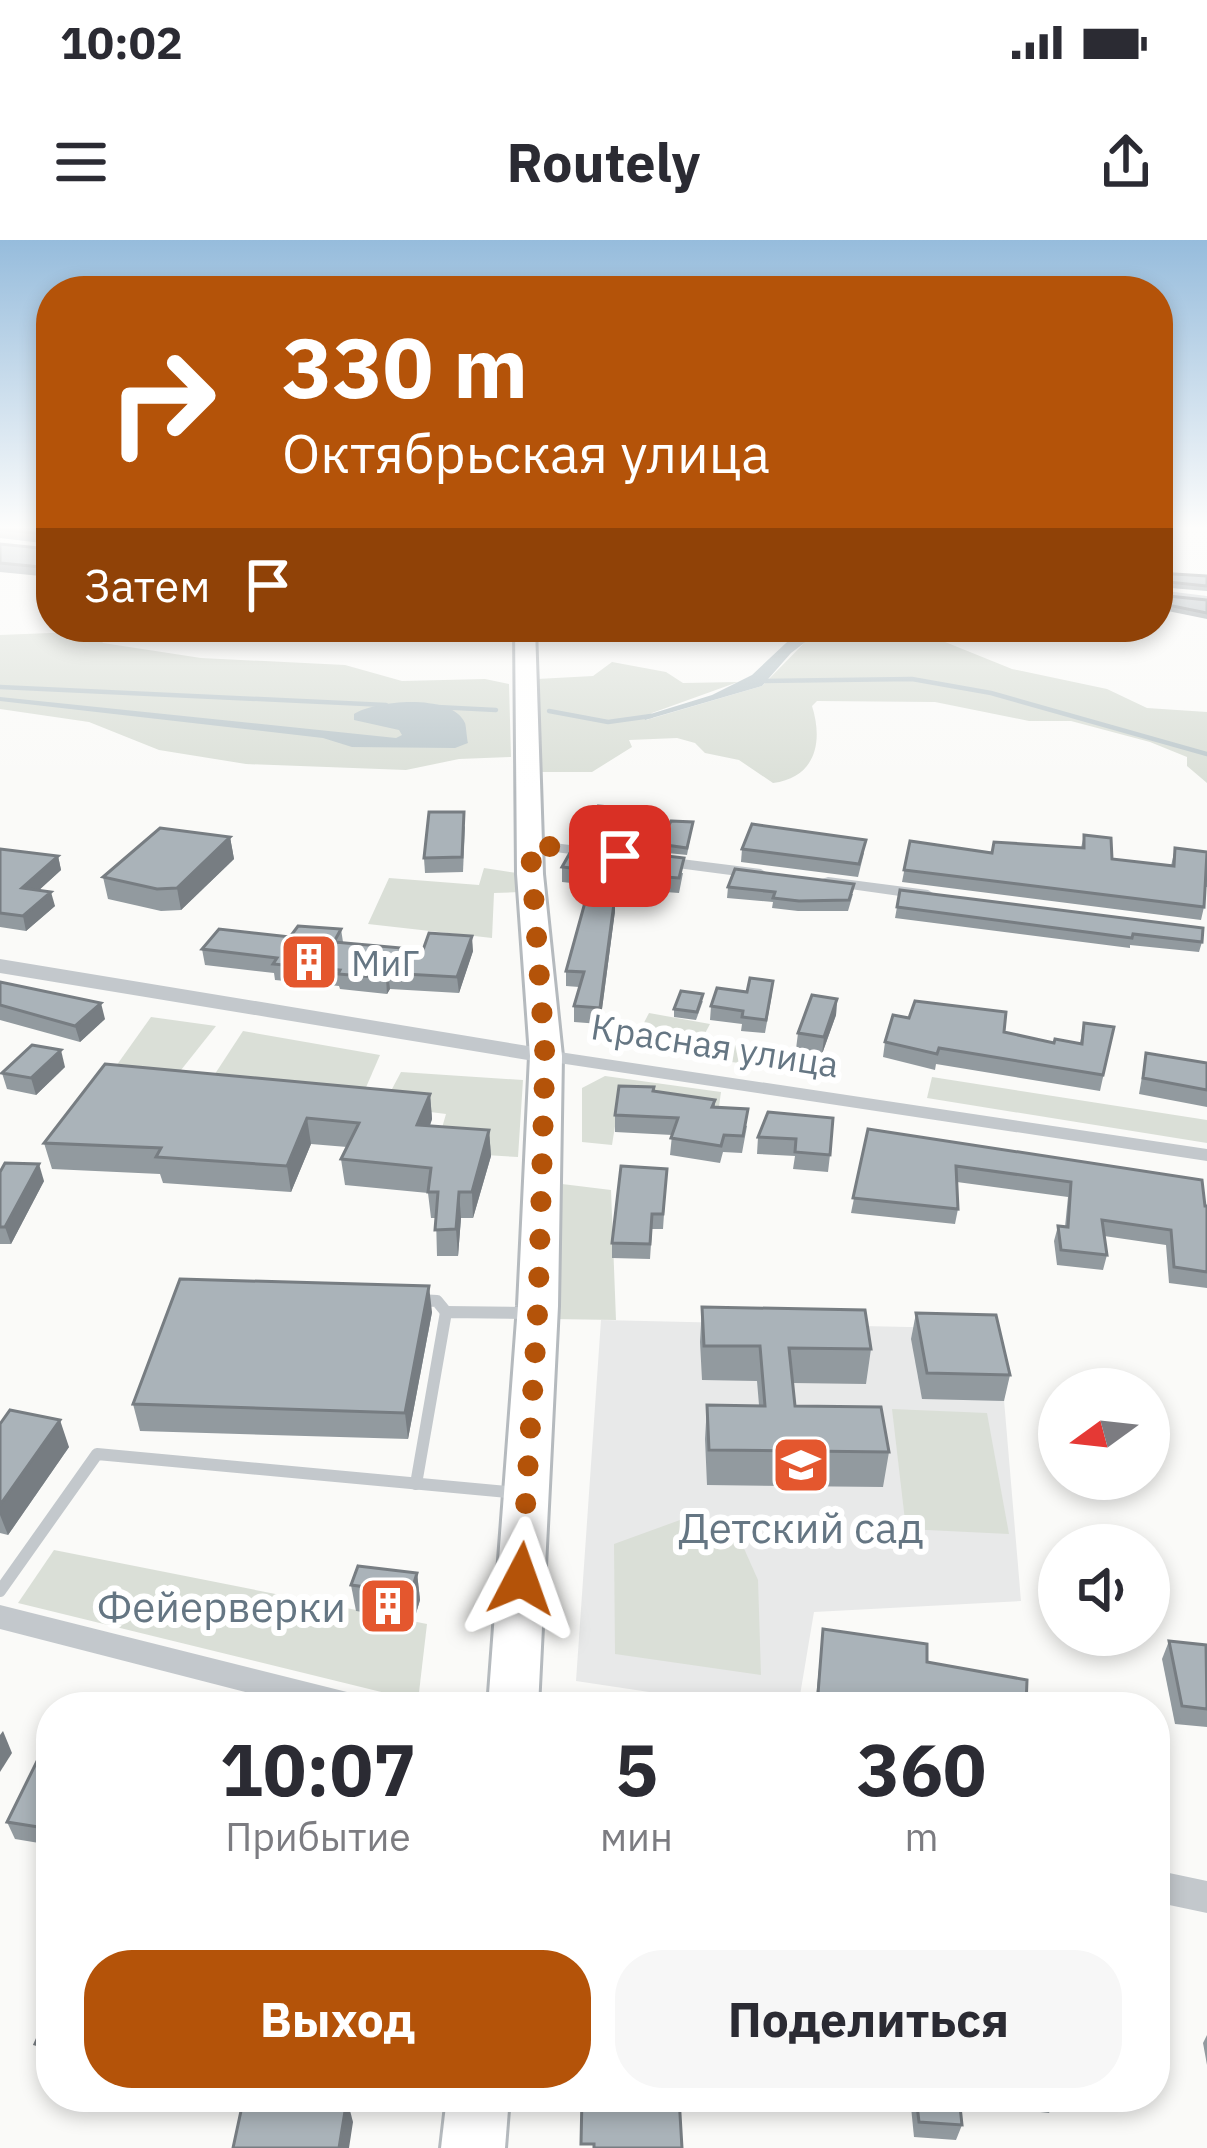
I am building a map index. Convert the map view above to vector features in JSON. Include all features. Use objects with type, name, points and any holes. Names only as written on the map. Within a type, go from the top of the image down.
[{"type":"main road","points":[[514,1692],[538,1314],[545,1056],[530,844],[524,642]]},
{"type":"main road","points":[[473,2148],[477,2112]]},
{"type":"street","points":[[530,844],[787,877]]},
{"type":"street","points":[[810,880],[950,897]]},
{"type":"street","name":"Красная улица","points":[[0,966],[545,1056],[1207,1155]]},
{"type":"street","points":[[0,1617],[296,1692]]},
{"type":"street","points":[[1170,1889],[1207,1897]]},
{"type":"lane","points":[[414,1300],[437,1301],[446,1312],[416,1484]]},
{"type":"lane","points":[[446,1312],[538,1314]]},
{"type":"lane","points":[[0,1591],[97,1454],[526,1494]]},
{"type":"shaded area","points":[[36,634],[36,642],[102,642],[201,658],[345,665],[402,681],[485,679],[509,684],[511,757],[459,759],[406,770],[246,764],[159,750],[89,722],[0,709],[0,635]]},
{"type":"shaded area","points":[[787,642],[806,642],[762,686],[645,720],[644,716],[712,695],[752,675]]},
{"type":"shaded area","points":[[805,642],[945,642],[1012,669],[1107,689],[1147,708],[1207,712],[1207,783],[1187,766],[1187,757],[1150,742],[1071,721],[1029,721],[935,702],[817,701],[812,706],[817,733],[812,757],[798,774],[773,783],[739,760],[705,753],[695,743],[677,738],[629,740],[632,747],[592,772],[541,772],[537,679],[593,676],[612,662],[666,672],[683,683],[738,682],[652,713],[646,720],[762,686]]},
{"type":"shaded area","points":[[0,697],[396,738],[402,735],[399,730],[354,720],[354,714],[395,703],[430,703],[457,713],[465,723],[468,743],[455,748],[352,747],[323,738],[0,701]]},
{"type":"shaded area","points":[[484,868],[517,873],[520,892],[494,893],[492,938],[368,924],[389,878],[479,885]]},
{"type":"shaded area","points":[[649,1013],[710,1024],[695,1052],[633,1044]]},
{"type":"shaded area","points":[[151,1017],[216,1026],[162,1094],[104,1083]]},
{"type":"shaded area","points":[[243,1031],[380,1055],[364,1092],[211,1080]]},
{"type":"shaded area","points":[[723,1043],[826,1061],[824,1074],[716,1060]]},
{"type":"shaded area","points":[[401,1072],[523,1080],[518,1157],[435,1152],[446,1114],[383,1106]]},
{"type":"shaded area","points":[[605,1076],[721,1092],[718,1114],[620,1095],[612,1145],[582,1142],[582,1088]]},
{"type":"shaded area","points":[[932,1077],[1207,1120],[1207,1143],[927,1098]]},
{"type":"shaded area","points":[[562,1184],[611,1190],[616,1320],[552,1319]]},
{"type":"shaded area","name":"Детский сад","points":[[601,1320],[998,1329],[1021,1601],[814,1612],[801,1692],[649,1692],[576,1681]]},
{"type":"shaded area","points":[[892,1409],[987,1413],[1009,1534],[906,1529]]},
{"type":"shaded area","points":[[691,1516],[734,1526],[758,1580],[761,1675],[615,1654],[614,1544]]},
{"type":"shaded area","points":[[54,1550],[427,1624],[419,1692],[381,1692],[18,1603]]},
{"type":"building","points":[[598,806],[625,808],[612,831],[585,828]]},
{"type":"building","points":[[429,812],[464,812],[462,857],[424,858]]},
{"type":"building","points":[[671,821],[693,822],[687,848],[659,844]]},
{"type":"building","points":[[752,824],[866,840],[859,864],[742,849]]},
{"type":"building","points":[[160,828],[230,837],[177,888],[157,889],[103,877]]},
{"type":"building","points":[[1084,835],[1111,838],[1112,859],[1174,866],[1175,848],[1207,852],[1204,907],[904,870],[910,841],[992,853],[994,842],[1084,848]]},
{"type":"building","points":[[575,844],[602,848],[590,870],[562,867]]},
{"type":"building","points":[[0,849],[58,856],[22,888],[51,892],[23,916],[0,913]]},
{"type":"building","points":[[650,854],[684,858],[679,878],[638,875]]},
{"type":"building","points":[[735,869],[854,884],[849,900],[773,898],[775,892],[728,887]]},
{"type":"building","points":[[900,890],[1203,928],[1202,942],[1133,934],[1132,938],[897,907]]},
{"type":"building","points":[[587,895],[615,896],[600,1008],[574,1006],[584,972],[566,971]]},
{"type":"building","points":[[298,926],[341,929],[334,942],[423,950],[429,933],[472,936],[457,977],[338,974],[340,970],[273,964],[277,958],[202,949],[219,929],[290,937]]},
{"type":"building","points":[[750,978],[773,981],[766,1020],[711,1006],[717,988],[747,992]]},
{"type":"building","points":[[0,982],[101,1003],[75,1026],[0,1005]]},
{"type":"building","points":[[681,991],[703,994],[697,1012],[674,1009]]},
{"type":"building","points":[[812,995],[837,999],[824,1037],[798,1033]]},
{"type":"building","points":[[915,1001],[1006,1012],[1004,1032],[1054,1043],[1055,1039],[1082,1044],[1084,1023],[1114,1027],[1103,1075],[939,1048],[937,1054],[885,1042],[893,1015],[909,1018]]},
{"type":"building","points":[[32,1045],[61,1050],[31,1078],[2,1073]]},
{"type":"building","points":[[1146,1053],[1207,1063],[1207,1090],[1143,1078]]},
{"type":"building","points":[[105,1064],[430,1094],[417,1125],[489,1130],[472,1192],[459,1192],[456,1229],[435,1230],[438,1192],[428,1192],[431,1168],[341,1159],[359,1123],[307,1118],[287,1166],[156,1157],[161,1148],[44,1143]]},
{"type":"building","points":[[619,1086],[654,1087],[653,1091],[715,1100],[712,1107],[748,1109],[743,1136],[724,1135],[721,1146],[671,1138],[678,1118],[615,1115]]},
{"type":"building","points":[[768,1112],[833,1118],[830,1155],[795,1152],[796,1139],[758,1137]]},
{"type":"building","points":[[868,1129],[1202,1180],[1207,1272],[1174,1267],[1171,1230],[1102,1220],[1107,1255],[1061,1250],[1058,1226],[1068,1227],[1071,1182],[956,1166],[958,1209],[853,1198]]},
{"type":"building","points":[[5,1163],[39,1164],[5,1227],[0,1227],[0,1172]]},
{"type":"building","points":[[621,1166],[667,1169],[663,1214],[652,1214],[650,1244],[612,1243]]},
{"type":"building","points":[[180,1279],[429,1286],[405,1413],[133,1404]]},
{"type":"building","points":[[702,1307],[865,1310],[871,1349],[789,1348],[795,1406],[881,1407],[889,1452],[709,1450],[707,1405],[765,1406],[760,1346],[704,1346]]},
{"type":"building","points":[[916,1313],[996,1315],[1010,1375],[927,1373]]},
{"type":"building","points":[[10,1410],[60,1420],[0,1505],[0,1424]]},
{"type":"building","points":[[358,1566],[417,1573],[411,1593],[351,1585]]},
{"type":"building","points":[[823,1629],[927,1644],[927,1662],[1027,1680],[1027,1692],[818,1692]]},
{"type":"building","points":[[1170,1641],[1206,1645],[1207,1709],[1182,1706]]},
{"type":"building","points":[[36,1763],[36,1827],[7,1822]]},
{"type":"building","points":[[241,2112],[345,2112],[339,2148],[233,2148]]},
{"type":"building","points":[[582,2112],[680,2112],[682,2148],[581,2144]]},
{"type":"building","points":[[918,2112],[961,2112],[962,2125],[919,2122]]},
{"type":"waterway","points":[[762,681],[912,679],[991,693],[1207,754]]},
{"type":"waterway","points":[[0,687],[386,705]]},
{"type":"waterway","points":[[437,707],[496,710]]},
{"type":"waterway","points":[[549,711],[608,722],[651,716]]},
{"type":"place","name":"МиГ","points":[[309,962]]},
{"type":"place","name":"Детский сад","points":[[801,1465]]},
{"type":"place","name":"Фейерверки","points":[[388,1606]]},
{"type":"route","points":[[521,1579],[538,1306],[545,1056],[530,844],[620,856]]}]
